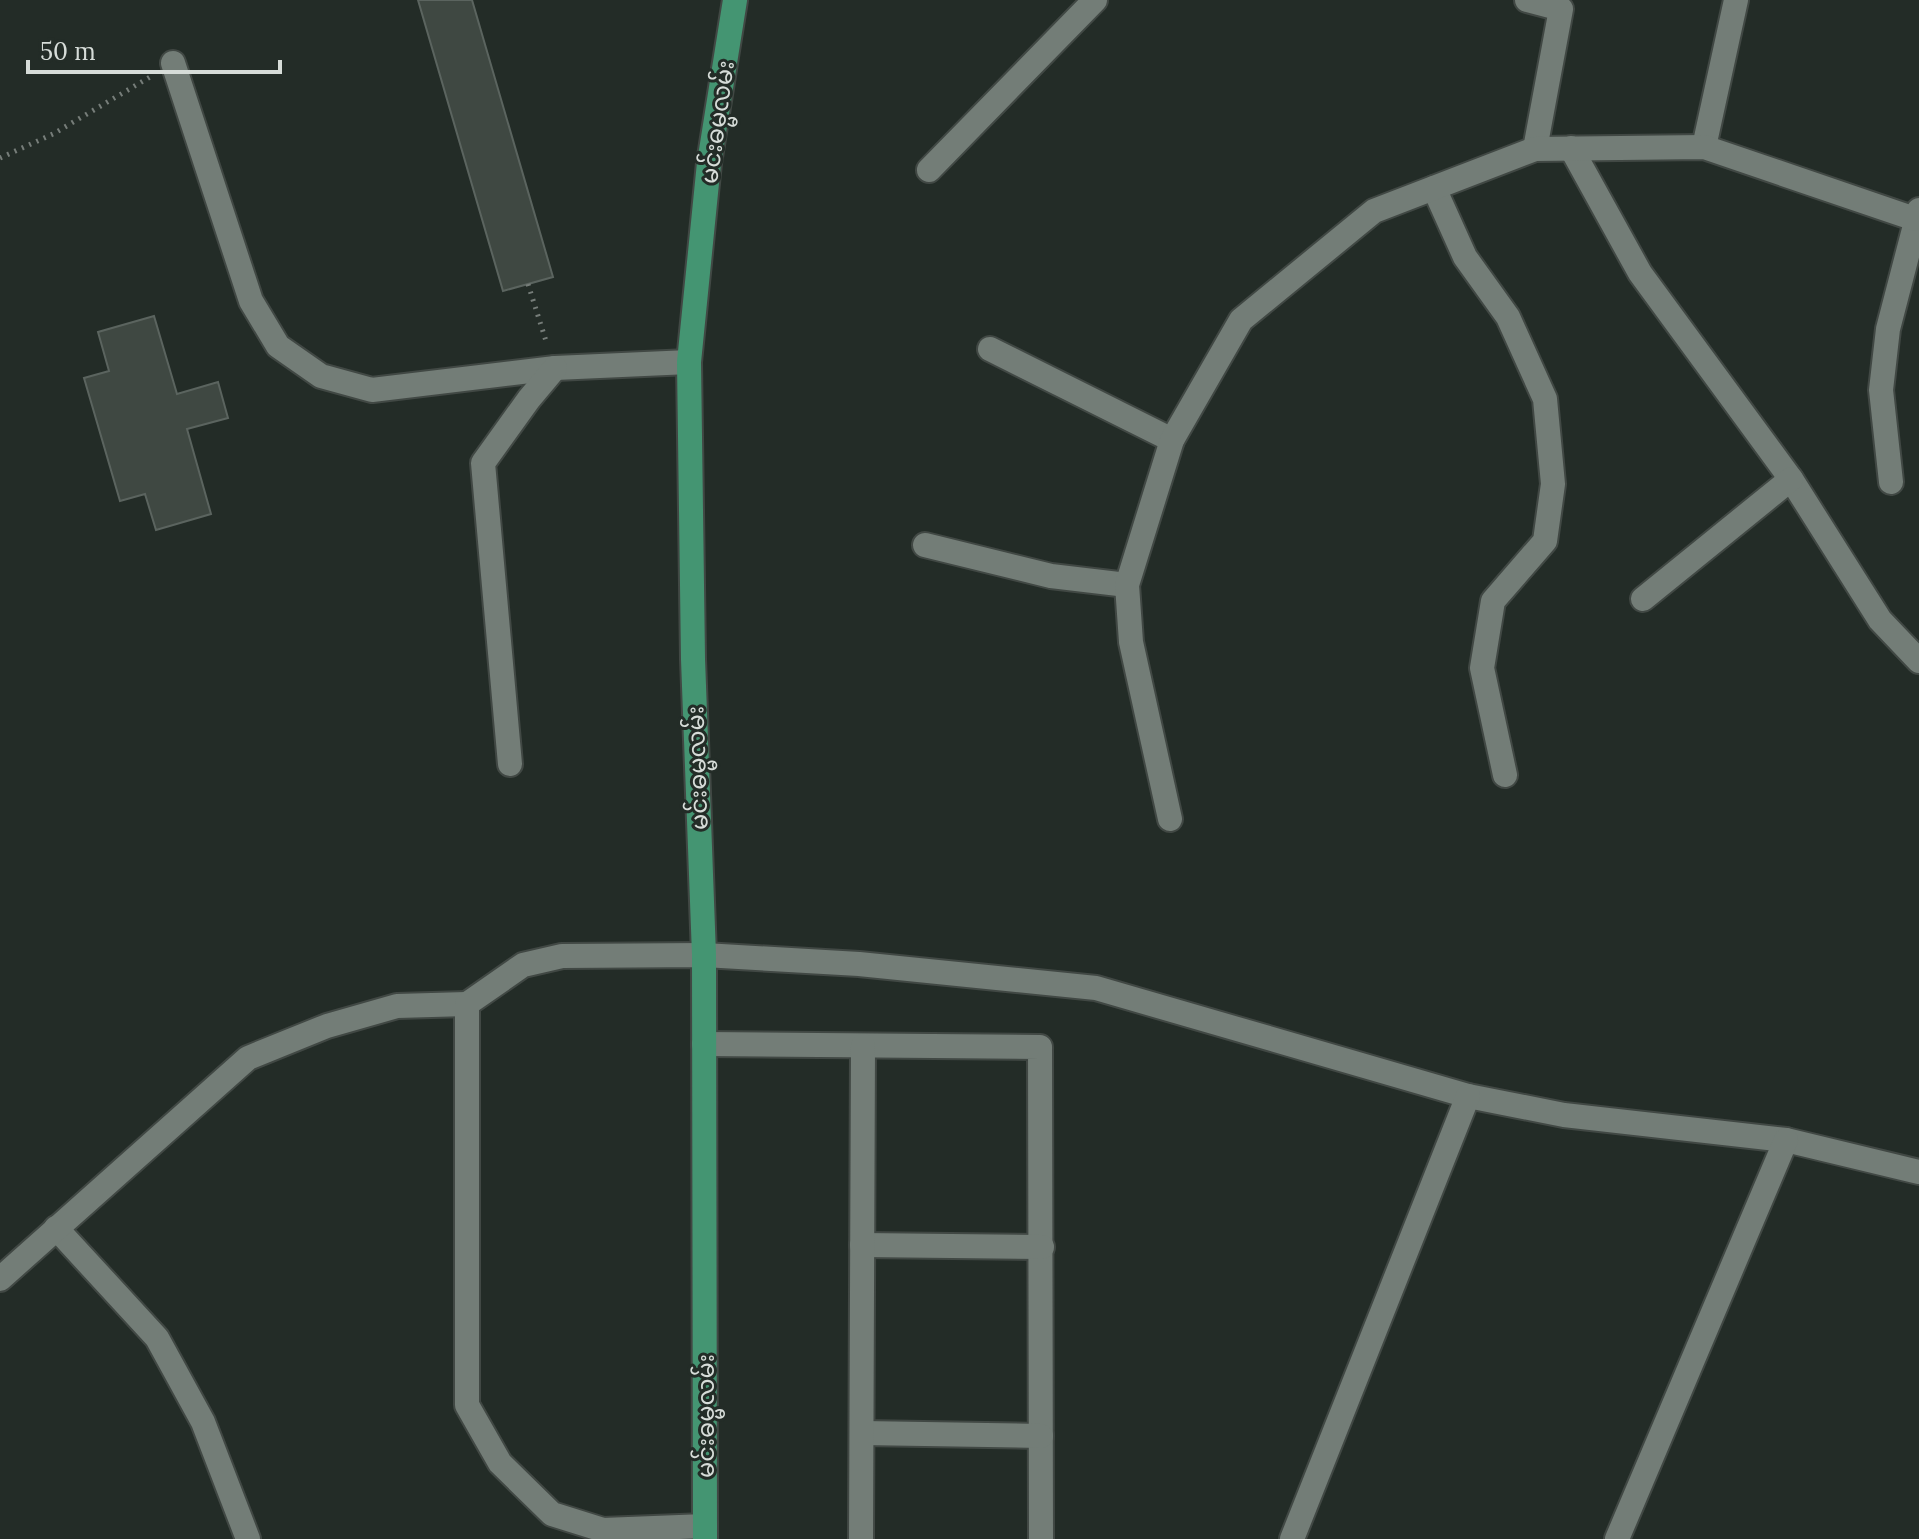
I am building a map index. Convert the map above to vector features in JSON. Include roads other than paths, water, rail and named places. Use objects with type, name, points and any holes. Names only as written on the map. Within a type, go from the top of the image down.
[{"type":"main road","name":"မင်းဓမ္မလမ်း","points":[[705,1532],[704,955],[693,659],[689,362],[709,163],[735,0]]},
{"type":"street","points":[[929,170],[1095,0]]},
{"type":"street","points":[[1527,0],[1561,9],[1535,149]]},
{"type":"street","points":[[1704,147],[1736,0]]},
{"type":"street","points":[[173,63],[251,301],[278,346],[321,376],[372,390],[555,368],[689,362]]},
{"type":"street","points":[[1170,819],[1131,642],[1127,585],[1172,440],[1241,320],[1374,211],[1535,149],[1704,147],[1917,214],[1888,329],[1881,390],[1891,482]]},
{"type":"street","points":[[1571,148],[1640,273],[1791,479],[1880,620],[1919,661]]},
{"type":"street","points":[[1434,188],[1465,257],[1508,317],[1545,399],[1553,484],[1545,541],[1493,601],[1482,668],[1505,775]]},
{"type":"street","points":[[990,349],[1172,440]]},
{"type":"street","points":[[510,764],[483,463],[555,368]]},
{"type":"street","points":[[1643,599],[1791,479]]},
{"type":"street","points":[[925,545],[1051,576],[1127,585]]},
{"type":"street","points":[[2,1274],[248,1058],[327,1026],[397,1006],[467,1004],[523,965],[562,956],[704,955],[859,964],[1096,988],[1468,1096],[1564,1115],[1786,1140],[1919,1172]]},
{"type":"street","points":[[467,1004],[467,1405],[500,1463],[552,1514],[603,1530],[705,1532]]},
{"type":"street","points":[[704,1044],[1040,1047],[1041,1539]]},
{"type":"street","points":[[861,1539],[863,1046]]},
{"type":"street","points":[[1292,1539],[1468,1096]]},
{"type":"street","points":[[1617,1539],[1786,1140]]},
{"type":"street","points":[[56,1228],[157,1338],[203,1422],[248,1539]]},
{"type":"street","points":[[862,1245],[1042,1247]]},
{"type":"street","points":[[862,1433],[1041,1436]]}]
